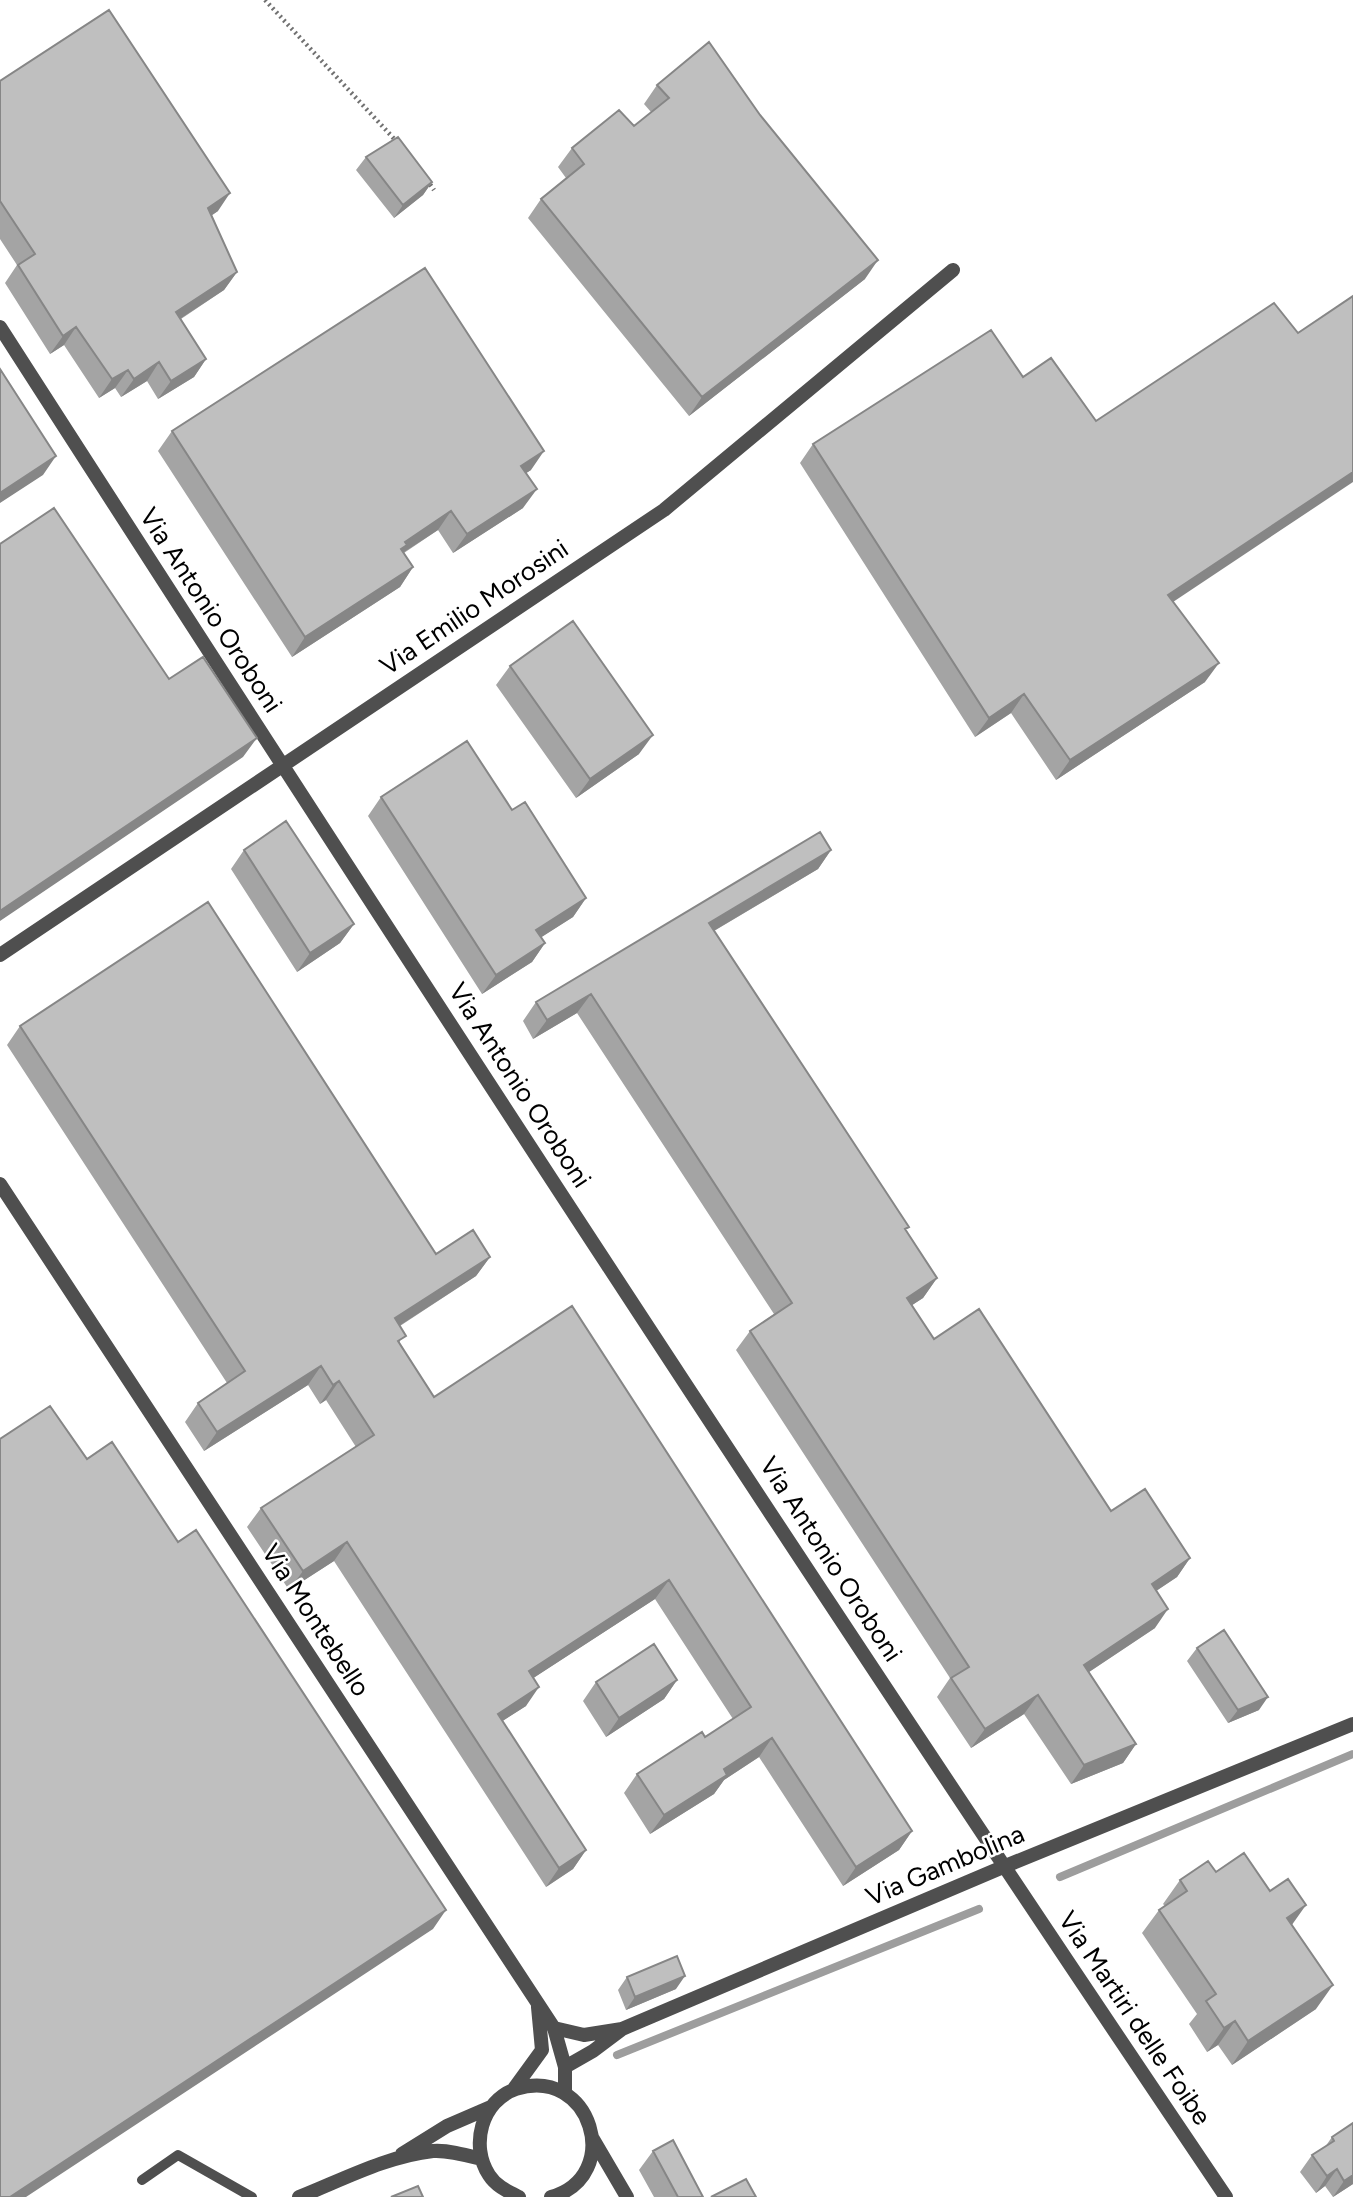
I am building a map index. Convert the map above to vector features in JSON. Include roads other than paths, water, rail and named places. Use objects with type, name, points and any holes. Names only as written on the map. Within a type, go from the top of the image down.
[{"type":"street","name":"Via Emilio Morosini","points":[[0,955],[664,510],[953,270]]},
{"type":"street","name":"Via Antonio Oroboni","points":[[0,327],[282,765],[1003,1867]]},
{"type":"street","name":"Via Montebello","points":[[0,1184],[538,2002],[542,2050],[513,2090]]},
{"type":"street","name":"Via Gambolina","points":[[554,2028],[584,2035],[622,2029],[1003,1867],[1353,1724]]},
{"type":"street","name":"Via Martiri delle Foibe","points":[[1003,1867],[1226,2197]]},
{"type":"street","points":[[538,2002],[554,2028],[565,2067],[565,2093]]},
{"type":"street","points":[[565,2067],[593,2051],[622,2029]]},
{"type":"street","points":[[392,2160],[447,2126],[491,2107],[513,2090],[531,2086],[549,2087],[565,2093],[579,2105],[589,2121],[593,2139],[627,2197]]},
{"type":"street","points":[[491,2107],[482,2123],[479,2141],[481,2159],[489,2175],[502,2189],[519,2197]]},
{"type":"street","points":[[553,2197],[571,2188],[584,2174],[591,2158],[593,2139]]},
{"type":"street","points":[[299,2197],[392,2160],[435,2151],[459,2153],[481,2159]]},
{"type":"street","points":[[553,2197],[562,2197]]},
{"type":"lane","points":[[142,2180],[178,2155],[252,2197]]},
{"type":"waterway","points":[[1060,1877],[1353,1754]]},
{"type":"waterway","points":[[617,2055],[979,1909]]}]
